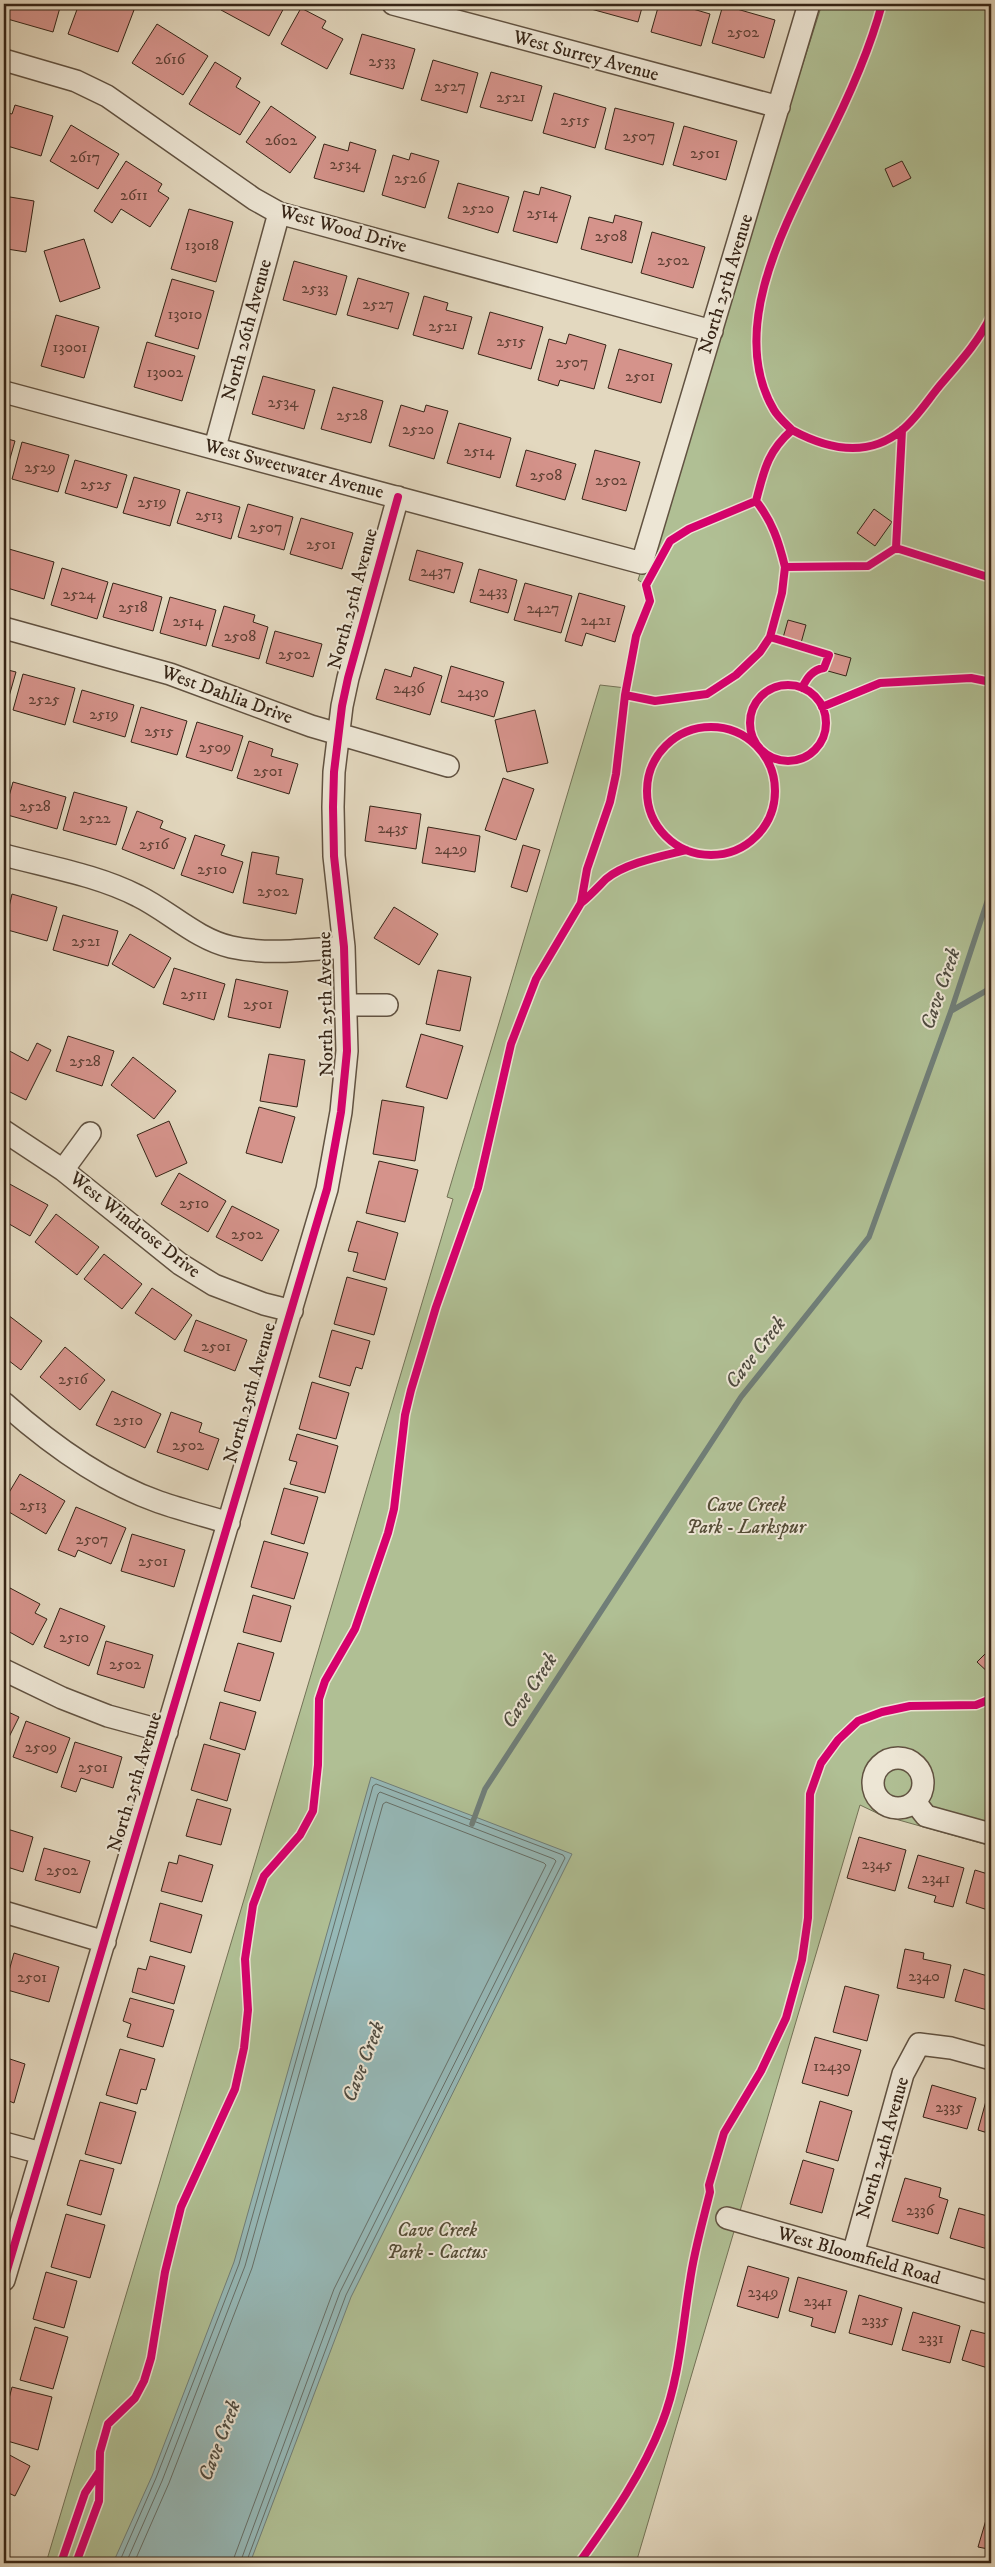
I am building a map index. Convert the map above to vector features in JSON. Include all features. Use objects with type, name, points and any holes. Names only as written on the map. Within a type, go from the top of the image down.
[{"type":"street","name":"West Surrey Avenue","points":[[393,4],[779,107]]},
{"type":"street","name":"North 25th Avenue","points":[[642,563],[809,4]]},
{"type":"street","name":"West Wood Drive","points":[[4,60],[76,81],[107,96],[254,199],[278,213],[712,331]]},
{"type":"street","name":"North 26th Avenue","points":[[215,447],[278,213]]},
{"type":"street","name":"West Sweetwater Avenue","points":[[4,392],[215,447],[642,563]]},
{"type":"street","name":"North 25th Avenue","points":[[4,2280],[320,1216],[336,1148],[347,1051],[344,947],[333,836],[334,772],[348,678],[398,497]]},
{"type":"street","name":"West Dahlia Drive","points":[[4,628],[170,674],[339,734],[448,766]]},
{"type":"street","points":[[4,855],[104,882],[138,896],[195,932],[230,947],[265,950],[344,947]]},
{"type":"street","name":"North 25th Avenue","points":[[346,1004],[387,1005]]},
{"type":"street","name":"West Windrose Drive","points":[[4,1131],[63,1170],[180,1264],[214,1285],[264,1304],[292,1311]]},
{"type":"street","name":"West Windrose Drive","points":[[63,1170],[90,1133]]},
{"type":"street","points":[[4,1403],[66,1452],[102,1475],[158,1502],[229,1522]]},
{"type":"street","points":[[4,1670],[62,1698],[108,1716],[167,1732]]},
{"type":"street","points":[[915,1802],[926,1816],[991,1834]]},
{"type":"street","points":[[4,1912],[105,1942]]},
{"type":"street","name":"North 24th Avenue","points":[[853,2254],[903,2074],[919,2044],[951,2048],[991,2059]]},
{"type":"street","points":[[4,2143],[41,2154]]},
{"type":"street","name":"West Bloomfield Road","points":[[728,2218],[991,2293]]},
{"type":"green space","points":[[822,4],[991,4],[991,1846],[881,1815],[860,1805],[636,2563],[46,2563],[453,1199],[447,1197],[600,685],[626,688],[638,626],[650,601],[646,585],[638,580]]},
{"type":"water","points":[[371,1777],[572,1854],[351,2297],[250,2563],[113,2563],[152,2476],[234,2262]]},
{"type":"building","points":[[4,4],[61,4],[53,32],[4,18]]},
{"type":"building","points":[[79,4],[116,4],[134,10],[118,52],[68,34]]},
{"type":"building","points":[[224,4],[286,4],[269,36],[221,10]]},
{"type":"building","points":[[592,4],[643,4],[638,22],[591,9]]},
{"type":"building","points":[[659,4],[676,4],[710,14],[701,46],[651,32]]},
{"type":"building","points":[[723,5],[775,20],[764,58],[712,43]]},
{"type":"building","points":[[301,8],[326,21],[322,28],[343,39],[327,69],[281,44]]},
{"type":"building","points":[[157,24],[208,56],[183,95],[132,63]]},
{"type":"building","points":[[362,34],[415,49],[403,89],[350,74]]},
{"type":"building","points":[[433,60],[478,73],[467,113],[421,100]]},
{"type":"building","points":[[215,62],[241,78],[236,87],[260,102],[240,135],[189,104]]},
{"type":"building","points":[[491,72],[542,86],[532,121],[480,107]]},
{"type":"building","points":[[554,93],[606,108],[595,148],[543,133]]},
{"type":"building","points":[[15,105],[53,116],[41,156],[4,145],[4,112],[12,114]]},
{"type":"building","points":[[271,106],[316,137],[290,173],[246,142]]},
{"type":"building","points":[[615,108],[674,123],[663,165],[605,149]]},
{"type":"building","points":[[71,125],[119,154],[98,189],[50,161]]},
{"type":"building","points":[[684,126],[737,141],[726,180],[673,165]]},
{"type":"building","points":[[350,142],[376,150],[364,192],[314,178],[324,144],[348,151]]},
{"type":"building","points":[[411,153],[439,161],[425,208],[382,195],[393,155],[409,160]]},
{"type":"building","points":[[126,161],[162,184],[158,191],[169,198],[150,227],[121,209],[112,223],[94,211]]},
{"type":"building","points":[[902,161],[911,178],[893,187],[885,169]]},
{"type":"building","points":[[458,183],[509,197],[498,233],[448,218]]},
{"type":"building","points":[[541,187],[571,196],[557,243],[513,231],[524,191],[539,195]]},
{"type":"building","points":[[4,196],[34,201],[26,252],[7,249],[8,242],[4,241]]},
{"type":"building","points":[[189,209],[233,222],[216,282],[171,269]]},
{"type":"building","points":[[615,215],[642,222],[632,263],[581,249],[589,217],[613,223]]},
{"type":"building","points":[[652,232],[705,247],[693,288],[641,273]]},
{"type":"building","points":[[84,239],[100,288],[60,302],[44,251]]},
{"type":"building","points":[[294,261],[347,276],[336,315],[283,300]]},
{"type":"building","points":[[358,278],[409,293],[398,329],[347,315]]},
{"type":"building","points":[[172,279],[214,291],[198,349],[155,336]]},
{"type":"building","points":[[424,296],[448,303],[446,310],[472,317],[463,349],[413,335]]},
{"type":"building","points":[[490,312],[543,327],[531,369],[478,354]]},
{"type":"building","points":[[56,315],[99,327],[84,378],[41,366]]},
{"type":"building","points":[[569,334],[606,345],[594,389],[560,380],[558,386],[538,380],[549,339],[566,344]]},
{"type":"building","points":[[147,342],[195,356],[182,401],[134,387]]},
{"type":"building","points":[[619,349],[672,364],[661,403],[608,388]]},
{"type":"building","points":[[263,376],[315,390],[304,429],[252,414]]},
{"type":"building","points":[[333,387],[383,401],[371,443],[321,429]]},
{"type":"building","points":[[401,405],[424,412],[426,405],[448,411],[434,459],[389,446]]},
{"type":"building","points":[[459,423],[511,438],[500,478],[447,463]]},
{"type":"building","points":[[4,438],[15,441],[5,476],[4,475]]},
{"type":"building","points":[[22,442],[69,455],[58,492],[12,479]]},
{"type":"building","points":[[526,450],[576,464],[565,500],[516,486]]},
{"type":"building","points":[[595,450],[640,462],[626,511],[582,499]]},
{"type":"building","points":[[75,460],[127,475],[117,508],[65,493]]},
{"type":"building","points":[[134,477],[180,490],[170,526],[123,513]]},
{"type":"building","points":[[187,492],[240,507],[231,539],[177,523]]},
{"type":"building","points":[[248,504],[293,517],[284,550],[238,537]]},
{"type":"building","points":[[874,509],[892,522],[875,546],[857,533]]},
{"type":"building","points":[[301,518],[353,533],[342,569],[290,554]]},
{"type":"building","points":[[9,549],[54,562],[44,599],[4,587],[4,566]]},
{"type":"building","points":[[417,550],[463,563],[454,593],[409,580]]},
{"type":"building","points":[[62,568],[108,582],[97,619],[51,605]]},
{"type":"building","points":[[479,569],[517,580],[508,613],[470,602]]},
{"type":"building","points":[[113,583],[162,597],[153,631],[103,617]]},
{"type":"building","points":[[525,583],[572,596],[561,633],[514,620]]},
{"type":"building","points":[[579,593],[625,606],[615,642],[586,633],[582,646],[565,641]]},
{"type":"building","points":[[170,597],[216,610],[206,646],[160,633]]},
{"type":"building","points":[[224,606],[255,615],[253,622],[268,627],[259,659],[212,646]]},
{"type":"building","points":[[788,620],[806,625],[801,643],[783,638]]},
{"type":"building","points":[[275,631],[322,644],[313,677],[266,663]]},
{"type":"building","points":[[833,653],[851,658],[846,676],[828,671]]},
{"type":"building","points":[[451,666],[504,682],[494,717],[441,702]]},
{"type":"building","points":[[414,667],[442,676],[430,715],[376,699],[385,669],[411,677]]},
{"type":"building","points":[[4,669],[16,672],[6,707],[4,706]]},
{"type":"building","points":[[23,674],[75,688],[65,725],[13,710]]},
{"type":"building","points":[[82,690],[134,705],[125,737],[73,722]]},
{"type":"building","points":[[141,707],[187,721],[177,755],[131,742]]},
{"type":"building","points":[[535,710],[548,763],[507,772],[495,720]]},
{"type":"building","points":[[197,722],[243,736],[232,771],[186,757]]},
{"type":"building","points":[[249,741],[273,749],[271,756],[298,764],[289,794],[237,778]]},
{"type":"building","points":[[503,778],[534,789],[516,840],[485,830]]},
{"type":"building","points":[[13,782],[66,797],[57,829],[4,814]]},
{"type":"building","points":[[74,792],[127,807],[116,845],[63,830]]},
{"type":"building","points":[[370,806],[421,814],[416,849],[365,841]]},
{"type":"building","points":[[137,811],[163,821],[160,828],[186,838],[174,869],[122,849]]},
{"type":"building","points":[[428,827],[480,836],[475,872],[422,863]]},
{"type":"building","points":[[195,835],[225,845],[221,855],[243,862],[233,893],[181,875]]},
{"type":"building","points":[[523,845],[540,850],[527,892],[511,887]]},
{"type":"building","points":[[252,852],[279,857],[276,874],[303,879],[296,914],[243,903]]},
{"type":"building","points":[[12,894],[57,907],[47,941],[4,929]]},
{"type":"building","points":[[394,907],[438,934],[419,965],[374,938]]},
{"type":"building","points":[[63,915],[118,931],[108,966],[53,950]]},
{"type":"building","points":[[130,934],[171,958],[154,988],[112,964]]},
{"type":"building","points":[[174,968],[225,984],[214,1020],[163,1004]]},
{"type":"building","points":[[438,970],[471,977],[460,1031],[426,1024]]},
{"type":"building","points":[[236,979],[288,991],[280,1028],[228,1017]]},
{"type":"building","points":[[421,1034],[463,1046],[447,1099],[406,1087]]},
{"type":"building","points":[[68,1036],[114,1051],[102,1086],[56,1071]]},
{"type":"building","points":[[37,1043],[51,1050],[26,1100],[4,1089],[4,1048],[28,1061]]},
{"type":"building","points":[[269,1054],[305,1060],[297,1107],[260,1101]]},
{"type":"building","points":[[133,1057],[176,1091],[154,1119],[111,1085]]},
{"type":"building","points":[[382,1100],[424,1107],[415,1161],[373,1154]]},
{"type":"building","points":[[259,1107],[295,1117],[282,1163],[246,1153]]},
{"type":"building","points":[[169,1121],[187,1163],[156,1177],[137,1135]]},
{"type":"building","points":[[379,1161],[418,1170],[405,1222],[366,1213]]},
{"type":"building","points":[[179,1173],[226,1201],[208,1232],[161,1204]]},
{"type":"building","points":[[6,1182],[48,1205],[30,1236],[4,1221],[4,1186]]},
{"type":"building","points":[[232,1206],[279,1230],[262,1261],[216,1237]]},
{"type":"building","points":[[56,1214],[99,1247],[77,1275],[35,1242]]},
{"type":"building","points":[[357,1221],[398,1233],[385,1280],[353,1271],[358,1253],[348,1251]]},
{"type":"building","points":[[104,1254],[142,1284],[122,1309],[84,1279]]},
{"type":"building","points":[[347,1277],[387,1288],[374,1335],[334,1324]]},
{"type":"building","points":[[152,1288],[192,1315],[175,1340],[135,1313]]},
{"type":"building","points":[[8,1315],[42,1341],[21,1370],[4,1357],[4,1320]]},
{"type":"building","points":[[196,1320],[247,1340],[235,1371],[184,1351]]},
{"type":"building","points":[[332,1330],[370,1341],[362,1369],[356,1367],[350,1386],[319,1377]]},
{"type":"building","points":[[65,1347],[105,1380],[80,1410],[40,1377]]},
{"type":"building","points":[[312,1382],[349,1393],[336,1439],[299,1429]]},
{"type":"building","points":[[112,1391],[161,1414],[145,1448],[96,1425]]},
{"type":"building","points":[[171,1412],[202,1423],[199,1432],[219,1439],[208,1470],[157,1452]]},
{"type":"building","points":[[297,1434],[338,1446],[325,1493],[290,1484],[297,1462],[289,1460]]},
{"type":"building","points":[[20,1474],[65,1501],[46,1534],[4,1509],[4,1501]]},
{"type":"building","points":[[284,1488],[318,1497],[304,1544],[271,1534]]},
{"type":"building","points":[[76,1507],[126,1528],[111,1564],[78,1550],[75,1557],[58,1550]]},
{"type":"building","points":[[132,1534],[185,1550],[174,1587],[121,1571]]},
{"type":"building","points":[[264,1541],[308,1553],[294,1599],[251,1587]]},
{"type":"building","points":[[10,1588],[40,1604],[35,1613],[47,1619],[33,1645],[4,1629],[4,1599]]},
{"type":"building","points":[[253,1595],[291,1606],[281,1642],[243,1632]]},
{"type":"building","points":[[60,1608],[105,1626],[89,1666],[44,1647]]},
{"type":"building","points":[[106,1641],[153,1655],[144,1688],[97,1674]]},
{"type":"building","points":[[238,1643],[274,1653],[260,1701],[224,1691]]},
{"type":"building","points":[[991,1648],[991,1675],[977,1662]]},
{"type":"building","points":[[220,1702],[256,1712],[245,1750],[210,1739]]},
{"type":"building","points":[[4,1710],[19,1717],[4,1747]]},
{"type":"building","points":[[26,1721],[70,1738],[57,1773],[13,1757]]},
{"type":"building","points":[[75,1742],[122,1757],[113,1788],[81,1778],[76,1792],[61,1787]]},
{"type":"building","points":[[204,1744],[240,1754],[227,1801],[191,1790]]},
{"type":"building","points":[[197,1799],[231,1809],[221,1845],[186,1836]]},
{"type":"building","points":[[4,1828],[33,1837],[23,1872],[4,1866]]},
{"type":"building","points":[[859,1837],[906,1850],[895,1891],[847,1878]]},
{"type":"building","points":[[44,1848],[90,1861],[80,1893],[35,1880]]},
{"type":"building","points":[[179,1855],[213,1865],[202,1902],[161,1891],[169,1862],[177,1864]]},
{"type":"building","points":[[918,1855],[964,1868],[953,1907],[934,1902],[936,1896],[908,1888]]},
{"type":"building","points":[[975,1870],[991,1875],[991,1911],[966,1903]]},
{"type":"building","points":[[160,1903],[202,1915],[191,1953],[150,1941]]},
{"type":"building","points":[[905,1949],[924,1953],[923,1959],[951,1965],[944,1998],[897,1988]]},
{"type":"building","points":[[14,1953],[59,1967],[49,2002],[4,1989]]},
{"type":"building","points":[[150,1956],[185,1966],[174,2004],[132,1992],[138,1968],[146,1970]]},
{"type":"building","points":[[964,1969],[991,1977],[991,2011],[955,2001]]},
{"type":"building","points":[[845,1986],[879,1995],[867,2041],[833,2032]]},
{"type":"building","points":[[130,1998],[174,2010],[163,2047],[127,2037],[131,2024],[123,2021]]},
{"type":"building","points":[[815,2037],[861,2050],[848,2096],[802,2083]]},
{"type":"building","points":[[120,2049],[155,2059],[146,2090],[141,2089],[137,2104],[106,2095]]},
{"type":"building","points":[[4,2057],[25,2064],[14,2103],[4,2099]]},
{"type":"building","points":[[932,2085],[976,2098],[967,2129],[923,2117]]},
{"type":"building","points":[[820,2101],[852,2111],[838,2161],[806,2152]]},
{"type":"building","points":[[986,2101],[991,2102],[991,2134],[978,2130]]},
{"type":"building","points":[[100,2102],[136,2112],[121,2164],[85,2154]]},
{"type":"building","points":[[80,2160],[114,2169],[101,2215],[67,2205]]},
{"type":"building","points":[[803,2160],[834,2169],[822,2213],[790,2204]]},
{"type":"building","points":[[905,2178],[941,2188],[939,2197],[948,2200],[938,2234],[892,2221]]},
{"type":"building","points":[[959,2208],[991,2217],[991,2250],[950,2238]]},
{"type":"building","points":[[66,2214],[105,2225],[90,2278],[51,2267]]},
{"type":"building","points":[[748,2266],[789,2278],[778,2318],[737,2306]]},
{"type":"building","points":[[46,2272],[77,2281],[64,2328],[33,2319]]},
{"type":"building","points":[[798,2277],[847,2291],[835,2333],[811,2326],[813,2318],[789,2311]]},
{"type":"building","points":[[859,2295],[902,2308],[892,2345],[849,2333]]},
{"type":"building","points":[[913,2312],[960,2326],[950,2363],[902,2350]]},
{"type":"building","points":[[35,2327],[68,2337],[53,2389],[20,2380]]},
{"type":"building","points":[[971,2330],[991,2335],[991,2369],[962,2360]]},
{"type":"building","points":[[12,2387],[52,2397],[38,2450],[4,2440],[4,2418]]},
{"type":"building","points":[[4,2452],[30,2466],[15,2496],[4,2491]]},
{"type":"building","points":[[991,2503],[991,2541],[988,2549],[978,2547]]},
{"type":"waterway","name":"Cave Creek","points":[[472,1824],[485,1789],[741,1397],[869,1237],[951,1011],[991,890]]},
{"type":"waterway","points":[[951,1011],[991,988]]},
{"type":"cycle path","points":[[792,430],[774,410],[761,378],[756,345],[759,311],[767,276],[779,242],[793,208],[856,78],[871,41],[882,4]]},
{"type":"cycle path","points":[[896,548],[868,566],[785,567],[774,532],[756,501],[768,462],[777,446],[792,430],[819,442],[847,448],[861,448],[889,439],[902,430],[918,414],[969,351],[991,316]]},
{"type":"cycle path","points":[[896,548],[902,430]]},
{"type":"cycle path","points":[[4,2280],[327,1189],[341,1112],[347,1051],[344,947],[334,856],[334,772],[342,706],[348,678],[398,497]]},
{"type":"cycle path","points":[[76,2563],[99,2501],[100,2452],[108,2424],[135,2398],[144,2381],[151,2358],[165,2272],[181,2207],[235,2089],[244,2048],[248,2010],[245,1959],[253,1905],[264,1876],[300,1835],[313,1811],[318,1765],[319,1699],[325,1681],[355,1629],[388,1533],[394,1509],[405,1415],[411,1390],[436,1307],[478,1188],[511,1044],[536,979],[581,903],[587,869],[610,802],[616,774],[625,695],[636,636],[650,601],[646,585],[670,541],[689,529],[756,501]]},
{"type":"cycle path","points":[[896,548],[991,578]]},
{"type":"cycle path","points":[[625,695],[655,701],[707,694],[736,675],[760,652],[770,637],[782,593],[785,567]]},
{"type":"cycle path","points":[[770,637],[829,655],[824,668],[810,675],[802,688]]},
{"type":"cycle path","points":[[822,707],[880,683],[971,678],[991,682]]},
{"type":"cycle path","points":[[788,685],[802,688],[815,696],[823,709],[826,723],[823,737],[815,750],[802,758],[788,761],[774,758],[761,750],[753,737],[750,723],[753,709],[761,696],[774,688],[788,685]]},
{"type":"cycle path","points":[[711,727],[735,732],[756,746],[770,767],[775,791],[770,815],[756,836],[735,850],[711,855],[687,850],[666,836],[652,815],[647,791],[652,767],[666,746],[687,732],[711,727]]},
{"type":"cycle path","points":[[581,903],[614,873],[644,861],[686,850]]},
{"type":"cycle path","points":[[579,2563],[614,2513],[635,2478],[662,2423],[677,2371],[696,2247],[710,2192],[709,2185],[724,2133],[761,2071],[786,2018],[802,1960],[808,1918],[810,1794],[821,1763],[838,1740],[858,1721],[882,1712],[910,1706],[976,1705],[991,1699]]},
{"type":"cycle path","points":[[61,2563],[85,2493],[99,2472]]},
{"type":"park label","name":"Cave Creek Park - Larkspur","points":[[746,1516]]},
{"type":"park label","name":"Cave Creek Park - Cactus","points":[[437,2241]]}]
